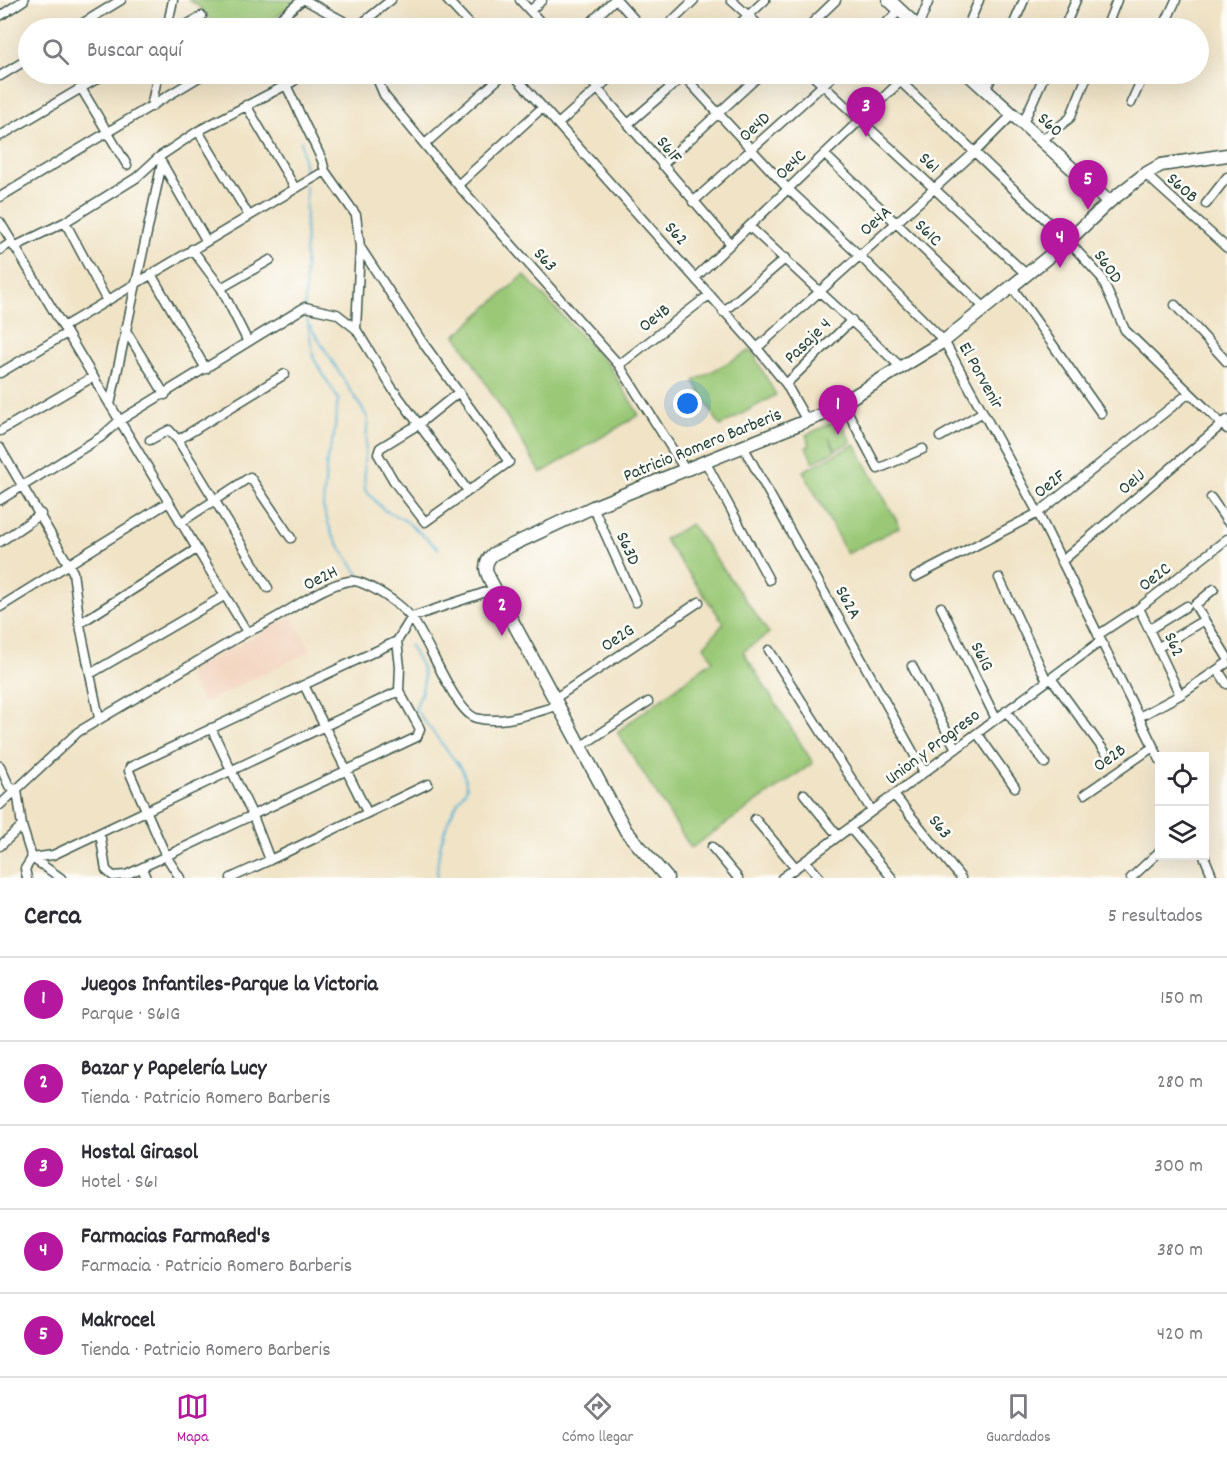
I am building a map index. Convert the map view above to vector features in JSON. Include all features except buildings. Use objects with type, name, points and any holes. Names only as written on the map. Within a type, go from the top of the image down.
[{"type":"street","points":[[0,16],[24,0]]},
{"type":"street","points":[[91,18],[121,0]]},
{"type":"street","points":[[169,18],[173,0]]},
{"type":"street","points":[[282,18],[304,0],[337,18]]},
{"type":"street","points":[[368,18],[391,0]]},
{"type":"street","points":[[447,0],[464,18]]},
{"type":"street","points":[[520,0],[537,18]]},
{"type":"street","points":[[530,11],[542,0]]},
{"type":"street","points":[[596,18],[616,0],[633,18]]},
{"type":"street","points":[[675,18],[694,0]]},
{"type":"street","points":[[731,0],[750,18]]},
{"type":"street","points":[[748,16],[765,0]]},
{"type":"street","points":[[817,18],[836,0]]},
{"type":"street","points":[[890,0],[908,18]]},
{"type":"street","points":[[923,18],[929,0]]},
{"type":"street","points":[[972,18],[980,0]]},
{"type":"street","points":[[1016,18],[1024,0]]},
{"type":"street","points":[[1068,18],[1076,0]]},
{"type":"street","points":[[1110,18],[1117,0]]},
{"type":"street","points":[[1168,18],[1176,0]]},
{"type":"street","points":[[892,18],[900,10]]},
{"type":"street","points":[[197,18],[202,15]]},
{"type":"street","points":[[0,76],[18,65]]},
{"type":"street","points":[[0,136],[88,84]]},
{"type":"street","points":[[151,107],[156,84]]},
{"type":"street","points":[[0,197],[188,84]]},
{"type":"street","points":[[0,250],[65,222],[136,178],[198,131],[289,84]]},
{"type":"street","name":"S63","points":[[379,84],[384,95],[458,185],[619,365],[686,471]]},
{"type":"street","points":[[425,144],[493,84]]},
{"type":"street","name":"S62","points":[[522,84],[757,348],[786,384],[807,421]]},
{"type":"street","name":"S61F","points":[[594,84],[730,243]]},
{"type":"street","points":[[558,124],[601,84]]},
{"type":"street","points":[[628,124],[673,84]]},
{"type":"street","name":"El Porvenir","points":[[692,84],[717,114],[788,189],[860,256],[944,341],[1038,513],[1156,752]]},
{"type":"street","points":[[662,165],[749,84]]},
{"type":"street","name":"Oe4C","points":[[695,278],[897,84]]},
{"type":"street","name":"S60D","points":[[903,84],[1068,241],[1101,277],[1125,330],[1188,394],[1225,424]]},
{"type":"street","name":"S60","points":[[979,84],[1109,202]]},
{"type":"street","points":[[986,90],[989,84]]},
{"type":"street","points":[[1023,123],[1041,84]]},
{"type":"street","points":[[1042,140],[1070,118],[1084,84]]},
{"type":"street","points":[[1131,103],[1140,84]]},
{"type":"street","name":"S61","points":[[824,85],[1027,275]]},
{"type":"street","name":"Oe4D","points":[[693,202],[824,85]]},
{"type":"street","points":[[286,86],[325,171],[356,215],[360,247],[356,329]]},
{"type":"street","points":[[81,88],[127,165]]},
{"type":"street","points":[[246,105],[295,188]]},
{"type":"street","points":[[458,185],[543,107]]},
{"type":"street","name":"Oe4A","points":[[757,348],[976,151],[1013,114]]},
{"type":"street","points":[[198,131],[249,216]]},
{"type":"street","name":"S61C","points":[[824,154],[986,309]]},
{"type":"street","name":"Patricio Romero Barberis","points":[[667,878],[626,831],[555,703],[486,570],[490,557],[593,507],[706,464],[807,421],[843,403],[944,341],[1068,241],[1109,202],[1145,174],[1161,165],[1227,155]]},
{"type":"street","points":[[161,160],[206,240]]},
{"type":"street","points":[[110,405],[161,160]]},
{"type":"street","points":[[0,373],[151,273],[325,171]]},
{"type":"street","name":"S60B","points":[[1145,174],[1227,248]]},
{"type":"street","points":[[1206,204],[1227,177]]},
{"type":"street","points":[[0,222],[195,550],[247,632]]},
{"type":"street","points":[[65,222],[107,301]]},
{"type":"street","points":[[749,226],[902,368]]},
{"type":"street","points":[[360,247],[421,340],[459,392],[509,462],[425,522],[395,483],[378,454],[380,448],[419,424],[459,392]]},
{"type":"street","points":[[192,249],[221,288],[249,342]]},
{"type":"street","points":[[723,312],[786,258]]},
{"type":"street","points":[[221,288],[270,260]]},
{"type":"street","points":[[151,273],[206,369]]},
{"type":"street","points":[[1012,287],[1101,413]]},
{"type":"street","name":"Oe4B","points":[[619,365],[709,295]]},
{"type":"street","points":[[1175,305],[1227,362]]},
{"type":"street","points":[[0,500],[101,437],[119,421],[165,395],[305,307],[337,314],[356,329],[392,388],[468,491]]},
{"type":"street","name":"Pasaje 4","points":[[786,384],[852,320]]},
{"type":"street","points":[[125,329],[165,395]]},
{"type":"street","points":[[178,440],[285,374]]},
{"type":"street","points":[[0,431],[93,377]]},
{"type":"street","name":"Oe2F","points":[[915,577],[1038,513],[1188,394]]},
{"type":"street","points":[[843,403],[878,469],[922,449]]},
{"type":"street","points":[[940,437],[983,412]]},
{"type":"street","name":"Oe1J","points":[[1061,562],[1225,424]]},
{"type":"street","points":[[150,440],[169,430],[178,440],[268,588]]},
{"type":"street","points":[[0,448],[69,564],[75,582],[79,624],[99,718]]},
{"type":"street","name":"S62A","points":[[744,448],[924,772]]},
{"type":"street","points":[[706,464],[769,580]]},
{"type":"street","points":[[180,523],[250,477],[291,538]]},
{"type":"street","points":[[1211,498],[1227,521]]},
{"type":"street","points":[[0,607],[167,503]]},
{"type":"street","name":"S63D","points":[[593,507],[636,602]]},
{"type":"street","points":[[0,542],[41,514]]},
{"type":"street","name":"Oe2C","points":[[1099,638],[1227,538]]},
{"type":"street","points":[[79,624],[195,550]]},
{"type":"street","points":[[999,578],[1049,679],[1105,752]]},
{"type":"street","name":"Oe2H","points":[[0,805],[13,788],[65,742],[99,718],[247,632],[264,626],[331,587],[351,580],[372,587],[412,617],[463,710],[475,717],[498,720],[555,703]]},
{"type":"street","points":[[180,878],[166,856],[130,767],[397,641],[412,617],[495,589]]},
{"type":"street","points":[[1214,589],[1195,604],[1227,657]]},
{"type":"street","points":[[90,674],[224,596]]},
{"type":"street","name":"Oe2G","points":[[555,703],[699,602]]},
{"type":"street","points":[[1150,628],[1187,606]]},
{"type":"street","name":"S61G","points":[[941,607],[996,719]]},
{"type":"street","name":"S62","points":[[1139,608],[1180,695]]},
{"type":"street","points":[[1159,647],[1199,623]]},
{"type":"street","name":"Union y Progreso","points":[[782,878],[1049,679],[1099,638]]},
{"type":"street","points":[[100,832],[106,870],[113,876],[126,875],[253,816],[419,734],[420,729],[399,691],[397,641]]},
{"type":"street","points":[[769,650],[872,811]]},
{"type":"street","points":[[1139,717],[1180,695],[1227,663]]},
{"type":"street","points":[[912,666],[956,748]]},
{"type":"street","points":[[1218,670],[1227,684]]},
{"type":"street","points":[[304,685],[366,812]]},
{"type":"street","points":[[27,878],[25,869],[32,858],[53,855],[399,691]]},
{"type":"street","points":[[580,747],[648,702]]},
{"type":"street","points":[[1006,711],[1045,763]]},
{"type":"street","points":[[211,728],[253,816],[270,860]]},
{"type":"street","points":[[976,733],[1015,787]]},
{"type":"street","name":"Oe2B","points":[[1084,794],[1153,747]]},
{"type":"street","points":[[0,766],[13,788],[32,858],[61,878]]},
{"type":"street","points":[[0,782],[13,788]]},
{"type":"street","points":[[231,878],[428,783]]},
{"type":"street","points":[[804,794],[838,836]]},
{"type":"street","name":"S63","points":[[894,795],[961,878]]},
{"type":"street","points":[[755,819],[796,868]]},
{"type":"street","points":[[0,846],[22,826]]},
{"type":"street","points":[[850,828],[892,878]]},
{"type":"street","points":[[712,847],[738,878]]},
{"type":"street","points":[[1131,878],[1155,856]]},
{"type":"street","points":[[1206,860],[1213,878]]},
{"type":"street","points":[[805,861],[820,878]]},
{"type":"street","points":[[142,868],[146,878]]},
{"type":"shaded area","points":[[292,616],[311,651],[203,703],[186,671]]},
{"type":"green space","points":[[189,0],[297,0],[274,18],[209,18],[201,8]]},
{"type":"green space","points":[[524,275],[610,367],[639,415],[541,473],[456,335]]},
{"type":"green space","points":[[751,350],[776,395],[720,426],[694,381]]},
{"type":"green space","points":[[840,419],[851,442],[836,450],[829,437],[835,451],[813,462],[806,447],[810,446],[806,435]]},
{"type":"green space","points":[[855,444],[900,527],[847,554],[803,471]]},
{"type":"green space","points":[[691,524],[769,633],[743,652],[813,763],[691,848],[617,732],[713,660],[704,646],[724,623],[664,539]]},
{"type":"waterway","points":[[301,141],[306,180]]},
{"type":"waterway","points":[[306,186],[305,307],[314,359],[338,399],[334,435],[327,458],[323,507],[332,535],[360,576]]},
{"type":"waterway","points":[[310,326],[368,418],[364,463],[365,490],[384,510],[406,521],[439,549]]},
{"type":"waterway","points":[[409,645],[424,676],[424,683],[415,709],[463,771],[467,788],[454,808],[445,830],[441,842],[437,878]]},
{"type":"place","name":"Hostal Girasol","points":[[866,137]]},
{"type":"place","name":"Makrocel","points":[[1088,210]]},
{"type":"place","name":"Farmacias FarmaRed's","points":[[1060,268]]},
{"type":"place","name":"Juegos Infantiles-Parque la Victoria","points":[[838,435]]},
{"type":"place","name":"Bazar y Papelería Lucy","points":[[502,636]]}]
